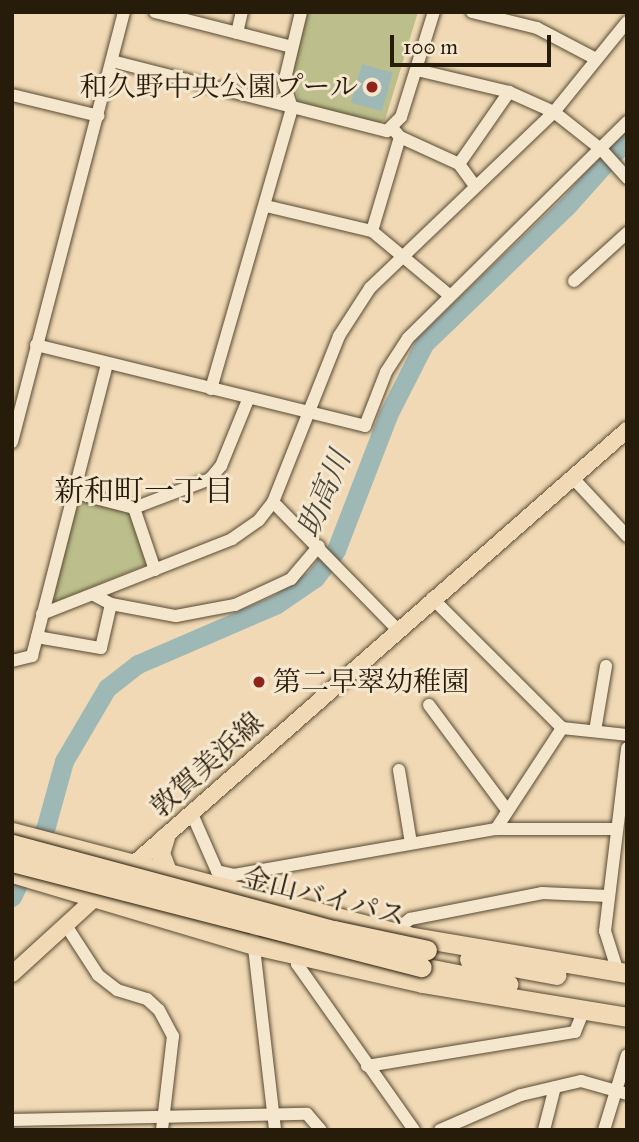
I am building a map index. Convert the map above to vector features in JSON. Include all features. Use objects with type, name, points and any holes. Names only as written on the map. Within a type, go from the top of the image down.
[{"type":"highway","points":[[12,832],[249,897],[394,932],[624,977]]},
{"type":"highway","points":[[165,837],[160,853],[168,874]]},
{"type":"highway","name":"金山バイパス","points":[[12,844],[334,930],[425,959],[624,977]]},
{"type":"highway","name":"金山バイパス","points":[[12,862],[627,1004]]},
{"type":"highway","points":[[12,873],[98,896],[254,945],[422,983],[627,1017]]},
{"type":"main road","name":"敦賀美浜線","points":[[12,974],[432,598],[627,430]]},
{"type":"street","points":[[12,442],[19,382],[36,345],[99,116],[124,12]]},
{"type":"street","points":[[155,12],[182,16],[292,47]]},
{"type":"street","points":[[237,33],[242,12]]},
{"type":"street","points":[[211,389],[266,206],[292,108],[284,83],[301,12]]},
{"type":"street","points":[[372,231],[396,133],[433,12]]},
{"type":"street","points":[[472,12],[537,28],[596,58]]},
{"type":"street","points":[[42,614],[232,539],[259,520],[273,502],[351,314],[403,255],[554,112],[627,22]]},
{"type":"street","points":[[113,61],[396,133],[460,164],[475,186]]},
{"type":"street","points":[[417,70],[509,92],[554,112],[602,150],[623,172]]},
{"type":"street","points":[[460,164],[509,92]]},
{"type":"street","points":[[12,96],[99,116]]},
{"type":"street","points":[[36,345],[307,415],[365,426],[386,372],[408,338],[449,295],[602,150],[627,122]]},
{"type":"street","points":[[266,206],[372,231],[449,295]]},
{"type":"street","points":[[574,281],[627,233]]},
{"type":"street","points":[[12,661],[32,656],[107,364]]},
{"type":"street","points":[[72,492],[134,508],[210,479],[221,466],[248,400]]},
{"type":"street","points":[[572,477],[627,536]]},
{"type":"street","points":[[273,502],[397,629]]},
{"type":"street","points":[[134,508],[155,570]]},
{"type":"street","points":[[94,595],[111,604],[176,616],[235,606],[290,579],[319,547]]},
{"type":"street","points":[[432,598],[562,728],[627,735]]},
{"type":"street","points":[[37,637],[101,648],[111,604]]},
{"type":"street","points":[[595,731],[606,666]]},
{"type":"street","points":[[429,705],[508,810]]},
{"type":"street","points":[[496,829],[562,728]]},
{"type":"street","points":[[624,977],[605,931],[608,895],[620,848],[617,828],[627,748]]},
{"type":"street","points":[[399,770],[411,843]]},
{"type":"street","points":[[192,814],[217,871],[234,875],[496,829],[617,828]]},
{"type":"street","points":[[246,873],[275,1130]]},
{"type":"street","points":[[394,932],[410,919],[542,893],[608,895]]},
{"type":"street","points":[[67,927],[98,975],[117,990],[147,999],[159,1010],[173,1036],[161,1124]]},
{"type":"street","points":[[299,955],[297,964],[414,1130]]},
{"type":"street","points":[[368,1066],[575,1032],[584,1010]]},
{"type":"street","points":[[604,1130],[622,1093],[627,1055]]},
{"type":"street","points":[[440,1130],[461,1126],[555,1087],[582,1081],[622,1093]]},
{"type":"street","points":[[544,1130],[555,1087]]},
{"type":"street","points":[[12,1120],[209,1124],[273,1114],[307,1114],[321,1130]]},
{"type":"green space","points":[[308,12],[418,12],[385,120],[377,124],[299,104],[292,72]]},
{"type":"green space","points":[[82,499],[130,513],[148,560],[146,565],[55,602],[51,598],[75,506]]},
{"type":"water","name":"和久野中央公園プール","points":[[362,64],[393,73],[382,111],[351,102]]},
{"type":"waterway","name":"助高川","points":[[12,897],[46,826],[64,761],[107,688],[138,664],[277,604],[315,578],[336,550],[388,415],[424,344],[568,205],[627,139]]},
{"type":"place","name":"和久野中央公園プール","points":[[372,87]]},
{"type":"place","name":"第二早翠幼稚園","points":[[259,682]]},
{"type":"district","name":"新和町一丁目","points":[[144,491]]}]
